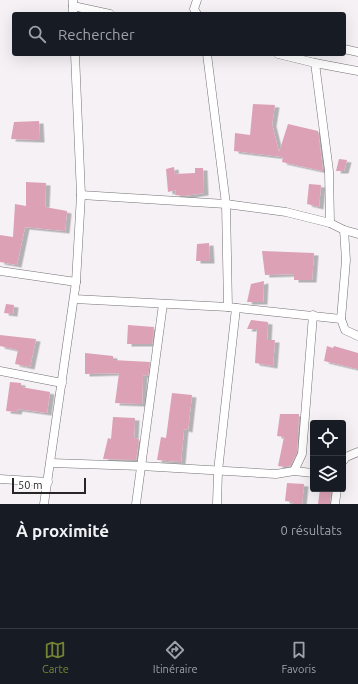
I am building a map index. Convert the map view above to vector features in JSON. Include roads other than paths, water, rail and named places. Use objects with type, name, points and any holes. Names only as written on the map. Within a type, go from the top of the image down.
[{"type":"street","points":[[196,12],[194,9],[197,0]]},
{"type":"street","points":[[73,6],[101,12]]},
{"type":"street","points":[[346,49],[358,52]]},
{"type":"street","points":[[44,504],[76,282],[81,195],[75,56]]},
{"type":"street","points":[[207,56],[226,204],[232,308],[218,471],[217,504]]},
{"type":"street","points":[[285,56],[315,64],[358,71]]},
{"type":"street","points":[[315,64],[329,171],[330,223]]},
{"type":"street","points":[[81,195],[226,204],[286,212],[330,223],[344,230],[358,234]]},
{"type":"street","points":[[344,230],[346,260],[341,319],[345,330],[358,336]]},
{"type":"street","points":[[0,271],[76,282]]},
{"type":"street","points":[[74,299],[232,308],[341,319]]},
{"type":"street","points":[[136,504],[163,304]]},
{"type":"street","points":[[294,471],[302,454],[313,315]]},
{"type":"street","points":[[0,371],[62,383]]},
{"type":"street","points":[[346,457],[358,452]]},
{"type":"street","points":[[51,463],[140,466],[276,474],[294,471],[310,472]]},
{"type":"street","points":[[0,479],[48,482]]},
{"type":"street","points":[[335,504],[337,492]]}]
